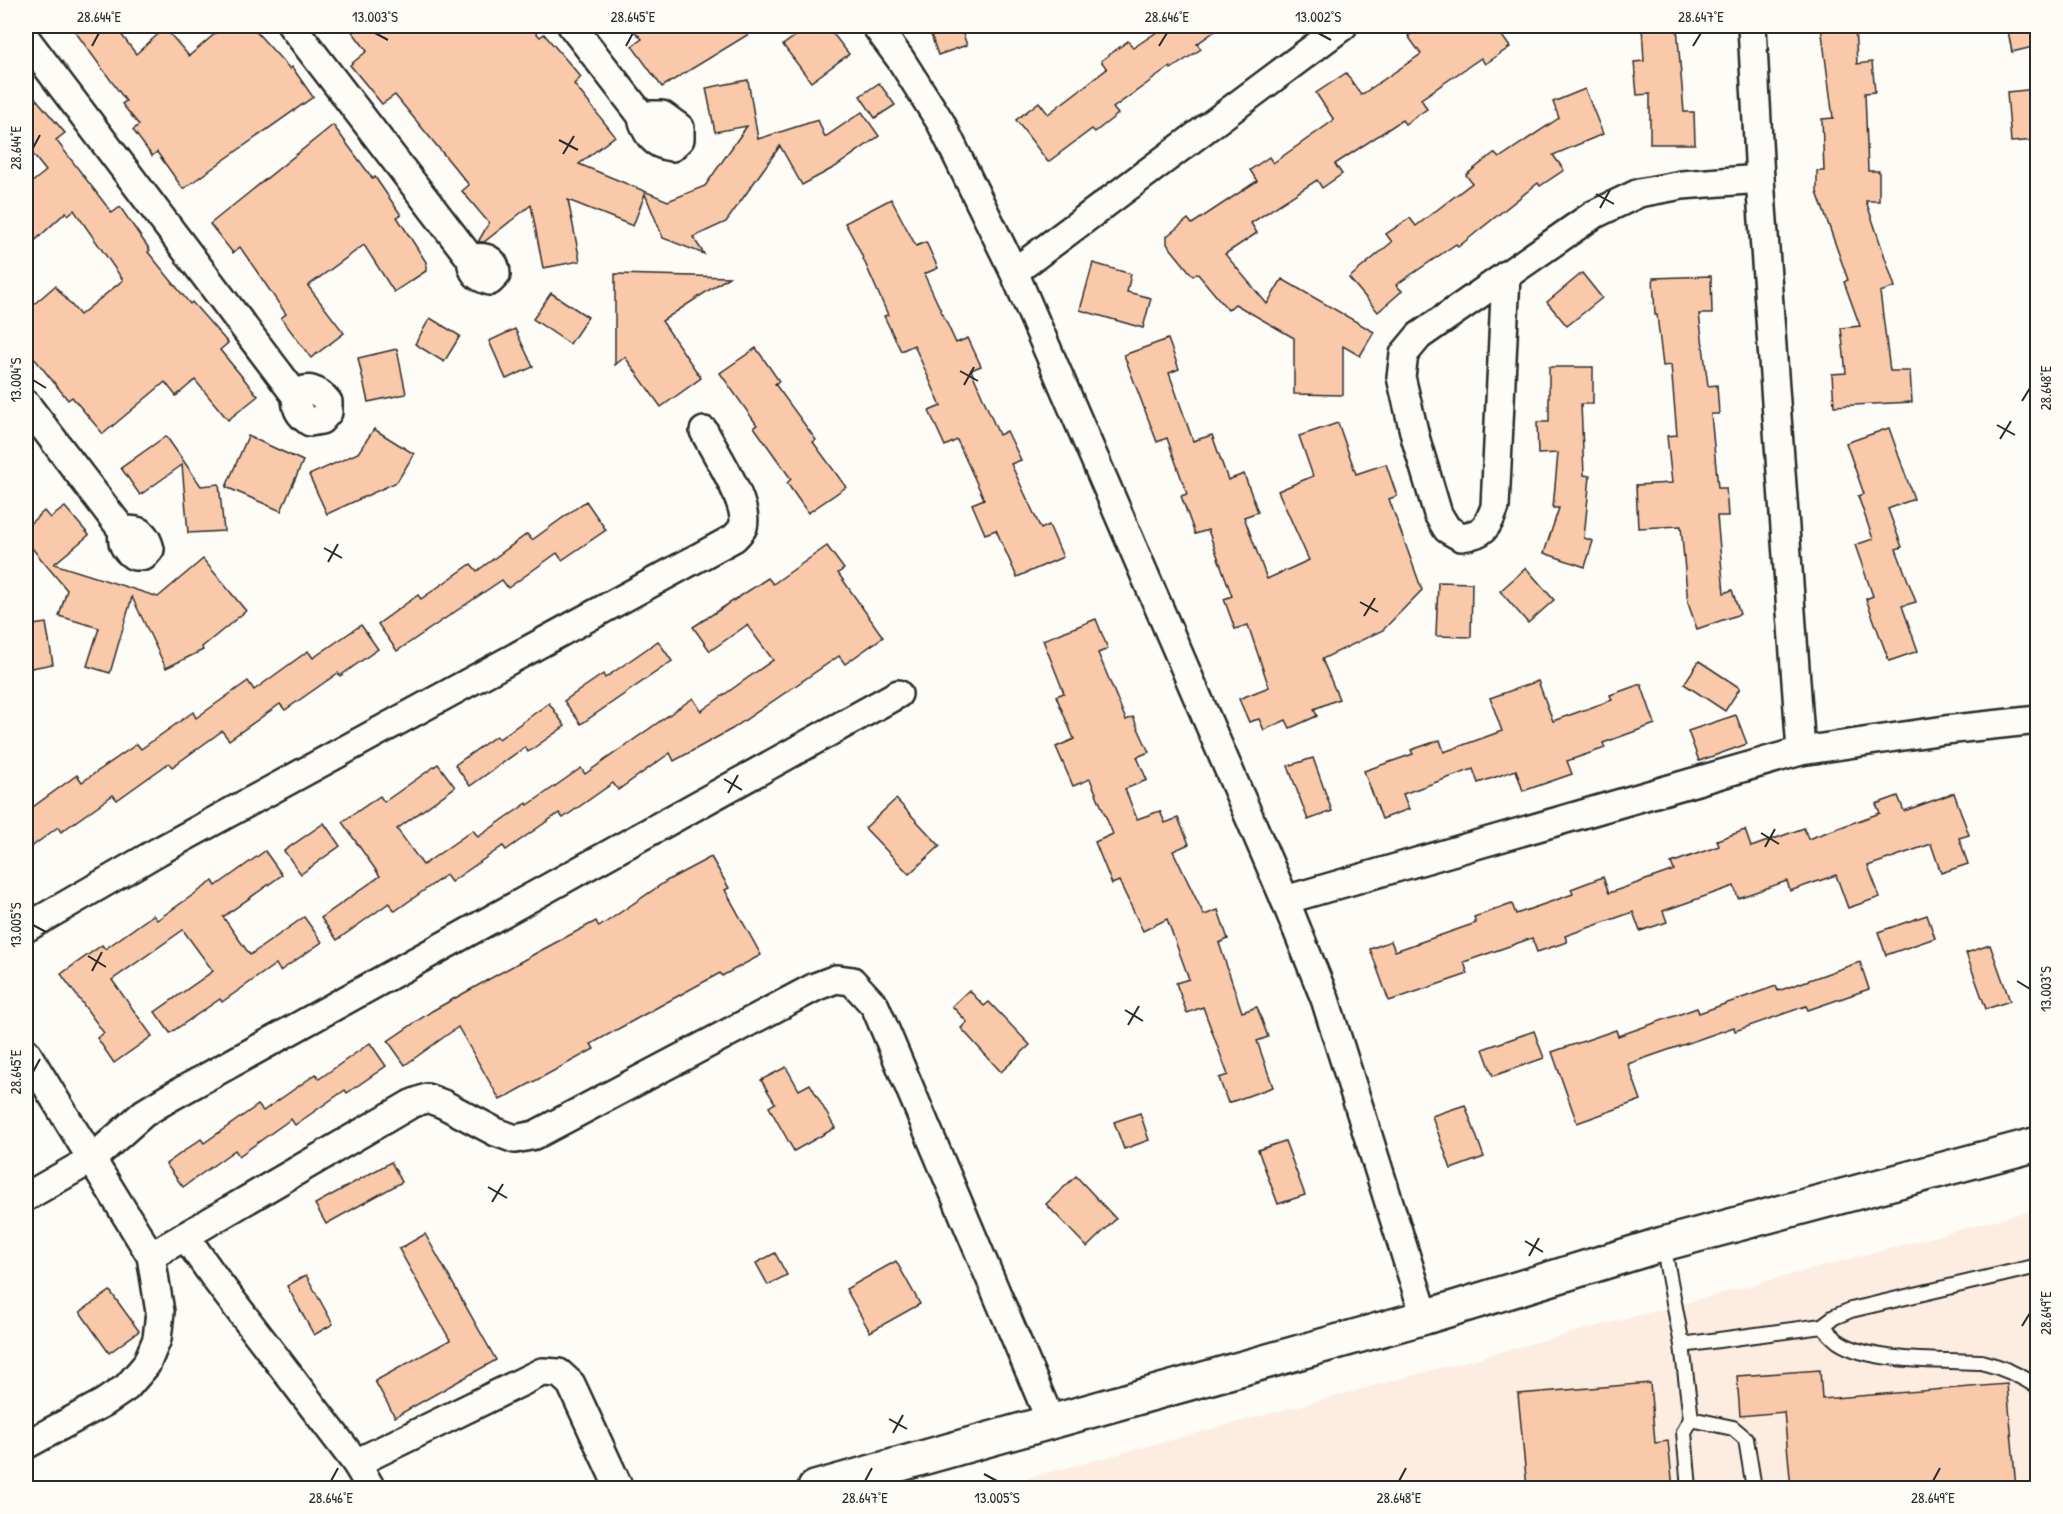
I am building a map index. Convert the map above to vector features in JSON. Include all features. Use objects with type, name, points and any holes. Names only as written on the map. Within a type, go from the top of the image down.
[{"type":"street","points":[[292,26],[471,258]]},
{"type":"street","points":[[572,26],[641,115]]},
{"type":"street","points":[[876,26],[901,60],[941,123],[1014,272],[1285,900],[1325,999],[1425,1317]]},
{"type":"street","points":[[1014,272],[1343,26]]},
{"type":"street","points":[[1752,26],[1760,179],[1801,751]]},
{"type":"street","points":[[26,39],[296,396]]},
{"type":"street","points":[[1506,275],[1495,507],[1488,525],[1477,535],[1461,537],[1447,529],[1438,514],[1416,440],[1401,377],[1404,354],[1419,336],[1506,275],[1593,214],[1640,193],[1682,185],[1760,179]]},
{"type":"street","points":[[26,404],[123,531]]},
{"type":"street","points":[[26,928],[169,846],[734,538],[742,529],[744,517],[742,502],[704,431]]},
{"type":"street","points":[[26,1197],[92,1159],[144,1113],[167,1099],[898,694]]},
{"type":"street","points":[[1285,900],[1801,751],[1945,730],[2037,720]]},
{"type":"street","points":[[151,1256],[411,1104],[428,1098],[515,1139],[535,1135],[815,987],[836,979],[852,981],[875,1006],[1051,1422]]},
{"type":"street","points":[[26,1052],[151,1256],[160,1312],[157,1339],[146,1365],[127,1388],[26,1444]]},
{"type":"street","points":[[815,1488],[1425,1317],[1663,1244],[2037,1144]]},
{"type":"street","points":[[185,1236],[356,1463],[371,1488]]},
{"type":"street","points":[[356,1463],[542,1372],[559,1373],[571,1384],[619,1488]]},
{"type":"lane","points":[[1663,1244],[1682,1345],[1691,1419],[1684,1432],[1689,1488]]},
{"type":"lane","points":[[1682,1345],[1822,1326],[1834,1317],[1851,1310],[2037,1266]]},
{"type":"lane","points":[[1822,1326],[1839,1342],[1855,1349],[1883,1356],[1982,1362],[1996,1365],[2037,1387]]},
{"type":"lane","points":[[1691,1419],[1733,1428],[1746,1439],[1754,1488]]},
{"type":"shaded area","points":[[2037,1209],[2037,1488],[991,1488]]},
{"type":"building","points":[[71,26],[115,26],[136,54],[165,28],[189,56],[224,26],[251,26],[290,69],[292,67],[313,97],[183,189],[157,152],[152,156],[133,130],[139,125],[122,104],[126,101]]},
{"type":"building","points":[[348,26],[530,26],[540,37],[544,34],[581,77],[574,84],[615,136],[579,164],[668,201],[705,186],[747,126],[715,132],[706,88],[748,80],[758,139],[818,120],[825,137],[862,112],[879,136],[835,167],[802,185],[780,146],[726,222],[693,237],[704,254],[663,238],[645,194],[633,226],[568,200],[580,261],[543,268],[531,205],[484,242],[478,242],[489,223],[462,191],[469,185],[395,95],[382,104],[350,65],[367,51]]},
{"type":"building","points":[[629,26],[762,26],[662,87],[632,46],[642,39]]},
{"type":"building","points":[[809,26],[827,26],[849,54],[811,82],[783,45]]},
{"type":"building","points":[[928,26],[960,26],[967,45],[938,55]]},
{"type":"building","points":[[1166,26],[1222,26],[1197,44],[1201,49],[1171,69],[1170,67],[1113,108],[1118,114],[1095,132],[1092,129],[1048,162],[1016,120],[1039,102],[1048,114],[1107,69],[1101,61],[1128,41],[1133,48]]},
{"type":"building","points":[[1423,26],[1495,26],[1510,47],[1485,64],[1481,58],[1421,99],[1427,109],[1405,124],[1402,120],[1335,164],[1342,174],[1322,188],[1317,180],[1251,223],[1257,233],[1225,254],[1267,304],[1282,279],[1374,332],[1360,356],[1343,346],[1343,395],[1294,394],[1294,338],[1235,304],[1228,310],[1197,273],[1193,276],[1167,244],[1167,236],[1188,219],[1192,224],[1257,181],[1250,170],[1269,157],[1273,163],[1334,120],[1316,93],[1346,73],[1361,95],[1421,54],[1408,36]]},
{"type":"building","points":[[1642,26],[1677,26],[1684,112],[1694,112],[1695,144],[1650,144],[1650,94],[1637,95],[1634,62],[1644,61]]},
{"type":"building","points":[[1821,26],[1855,26],[1857,64],[1872,62],[1875,92],[1865,93],[1868,171],[1879,171],[1879,201],[1866,201],[1895,287],[1880,292],[1890,371],[1910,371],[1912,402],[1834,406],[1832,374],[1846,373],[1841,328],[1860,326],[1844,282],[1848,280],[1817,192],[1817,171],[1824,171],[1822,119],[1833,118]]},
{"type":"building","points":[[2007,26],[2032,26],[2037,46],[2012,52]]},
{"type":"building","points":[[879,83],[895,105],[875,118],[860,96]]},
{"type":"building","points":[[26,87],[65,133],[56,140],[112,213],[120,207],[150,250],[148,252],[190,304],[192,302],[228,343],[220,350],[258,396],[228,420],[195,380],[176,396],[165,382],[103,434],[72,397],[68,400],[26,348],[26,311],[55,286],[80,315],[123,280],[74,210],[68,215],[66,212],[26,249],[26,187],[46,171],[26,146]]},
{"type":"building","points":[[1585,89],[1603,134],[1553,155],[1564,170],[1540,186],[1538,183],[1458,247],[1456,244],[1396,285],[1402,291],[1378,312],[1349,278],[1392,242],[1386,234],[1410,218],[1416,226],[1472,183],[1466,175],[1494,153],[1499,158],[1559,118],[1553,102]]},
{"type":"building","points":[[2037,89],[2037,140],[2011,142],[2007,92]]},
{"type":"building","points":[[333,125],[373,179],[375,177],[401,215],[397,217],[426,262],[426,271],[394,292],[364,245],[308,286],[344,333],[311,358],[281,318],[286,314],[240,247],[233,253],[210,224]]},
{"type":"building","points":[[891,199],[916,246],[926,242],[938,268],[924,274],[956,343],[968,338],[981,366],[971,370],[999,435],[1007,431],[1021,460],[1011,464],[1041,529],[1049,525],[1063,557],[1017,577],[996,530],[985,534],[972,504],[984,499],[957,440],[945,446],[929,411],[941,406],[914,345],[901,351],[884,316],[888,315],[845,223]]},
{"type":"building","points":[[1093,263],[1131,274],[1127,292],[1151,298],[1143,328],[1080,310]]},
{"type":"building","points":[[1582,273],[1602,298],[1567,326],[1547,302]]},
{"type":"building","points":[[615,274],[729,277],[662,321],[701,378],[661,407],[625,357],[615,365]]},
{"type":"building","points":[[1711,276],[1712,314],[1699,314],[1708,386],[1717,385],[1719,414],[1711,414],[1718,488],[1726,488],[1728,516],[1717,516],[1724,593],[1732,590],[1740,614],[1697,629],[1688,603],[1681,526],[1638,528],[1636,485],[1672,483],[1667,436],[1677,435],[1671,365],[1663,366],[1657,315],[1655,315],[1653,278]]},
{"type":"building","points":[[551,293],[588,317],[570,344],[533,319]]},
{"type":"building","points":[[430,318],[460,336],[444,362],[415,344]]},
{"type":"building","points":[[515,329],[533,367],[506,379],[489,341]]},
{"type":"building","points":[[1168,339],[1179,369],[1169,373],[1193,441],[1212,435],[1228,480],[1244,474],[1258,512],[1244,517],[1267,579],[1309,560],[1278,491],[1313,476],[1299,436],[1338,423],[1356,474],[1386,464],[1397,496],[1389,499],[1422,590],[1383,630],[1322,659],[1339,699],[1314,709],[1317,716],[1290,728],[1286,720],[1264,730],[1259,719],[1249,722],[1239,699],[1269,687],[1248,625],[1235,629],[1224,599],[1232,596],[1208,530],[1195,534],[1181,496],[1187,494],[1167,438],[1157,442],[1124,355]]},
{"type":"building","points":[[756,348],[779,381],[775,384],[816,440],[813,442],[846,487],[808,513],[787,483],[791,479],[754,427],[757,425],[720,373]]},
{"type":"building","points":[[397,349],[406,394],[368,402],[358,358]]},
{"type":"building","points":[[1549,367],[1593,367],[1593,404],[1581,404],[1584,475],[1590,476],[1584,538],[1593,541],[1585,567],[1544,553],[1559,508],[1553,508],[1558,453],[1538,454],[1537,422],[1549,422]]},
{"type":"building","points":[[1889,428],[1914,499],[1888,509],[1902,547],[1896,549],[1916,602],[1902,606],[1918,651],[1889,661],[1866,599],[1873,596],[1855,545],[1873,539],[1858,496],[1864,494],[1846,443]]},
{"type":"building","points":[[374,429],[414,454],[397,482],[327,514],[309,475],[358,453]]},
{"type":"building","points":[[166,436],[201,486],[219,484],[224,531],[188,533],[182,465],[140,495],[121,468]]},
{"type":"building","points":[[248,436],[303,461],[281,511],[226,487]]},
{"type":"building","points":[[586,501],[606,530],[562,560],[557,553],[508,588],[502,580],[397,651],[378,624],[418,595],[421,599],[471,564],[477,571],[527,534],[532,540]]},
{"type":"building","points":[[65,507],[89,535],[54,564],[158,597],[203,559],[246,611],[202,647],[203,650],[166,668],[132,597],[110,673],[87,666],[99,628],[59,616],[67,590],[26,541],[26,527],[44,511],[50,518]]},
{"type":"building","points":[[827,546],[844,569],[838,573],[883,637],[845,664],[839,656],[732,729],[674,761],[670,753],[618,790],[613,783],[563,818],[559,813],[506,850],[503,846],[451,882],[446,875],[395,911],[389,903],[337,940],[321,918],[380,876],[342,822],[380,796],[384,802],[438,764],[455,787],[397,829],[423,865],[473,830],[478,837],[581,768],[585,774],[693,698],[701,711],[773,660],[747,625],[710,651],[693,627],[768,578],[773,584]]},
{"type":"building","points":[[1526,568],[1554,600],[1528,623],[1500,591]]},
{"type":"building","points":[[1438,582],[1472,583],[1471,637],[1436,636]]},
{"type":"building","points":[[1096,619],[1108,649],[1098,653],[1126,720],[1133,717],[1149,752],[1137,757],[1147,780],[1125,789],[1137,819],[1160,811],[1165,823],[1178,818],[1189,844],[1173,851],[1204,915],[1218,910],[1228,939],[1219,943],[1242,1012],[1257,1007],[1268,1037],[1257,1041],[1273,1087],[1228,1103],[1219,1078],[1228,1075],[1203,1007],[1187,1013],[1176,983],[1189,979],[1167,919],[1143,931],[1119,881],[1112,884],[1095,842],[1113,834],[1090,779],[1073,786],[1056,747],[1074,739],[1056,696],[1064,693],[1043,640]]},
{"type":"building","points":[[46,623],[53,664],[26,669],[26,626]]},
{"type":"building","points":[[361,625],[378,649],[340,676],[338,673],[285,710],[280,704],[229,740],[222,731],[172,767],[169,763],[117,800],[113,795],[61,832],[58,827],[26,851],[26,812],[77,775],[82,782],[137,744],[141,749],[193,712],[196,718],[248,681],[254,690],[308,651],[313,658]]},
{"type":"building","points":[[658,641],[672,661],[581,724],[564,701],[603,674],[605,678]]},
{"type":"building","points":[[1699,661],[1740,688],[1725,711],[1684,684]]},
{"type":"building","points":[[1538,681],[1553,721],[1612,700],[1610,695],[1641,684],[1655,724],[1603,743],[1605,748],[1567,761],[1572,774],[1523,791],[1516,770],[1478,783],[1473,769],[1403,794],[1409,809],[1382,819],[1364,771],[1413,754],[1411,750],[1440,740],[1444,752],[1502,731],[1490,698]]},
{"type":"building","points":[[549,703],[565,726],[528,752],[525,747],[470,786],[455,765],[496,736],[499,739]]},
{"type":"building","points":[[1736,715],[1747,744],[1699,761],[1688,731]]},
{"type":"building","points":[[1313,758],[1332,811],[1308,820],[1288,766]]},
{"type":"building","points":[[1954,793],[1969,835],[1959,838],[1968,864],[1941,873],[1931,844],[1868,866],[1880,897],[1848,908],[1836,875],[1790,891],[1787,881],[1738,898],[1734,886],[1663,911],[1667,922],[1640,931],[1633,912],[1565,936],[1567,942],[1537,952],[1532,938],[1464,962],[1468,974],[1389,1001],[1370,949],[1391,941],[1395,951],[1476,923],[1474,917],[1512,904],[1516,914],[1573,894],[1571,889],[1603,877],[1609,893],[1674,870],[1671,863],[1719,846],[1717,840],[1745,830],[1751,847],[1804,828],[1808,839],[1880,813],[1876,804],[1898,796],[1904,811]]},
{"type":"building","points":[[896,799],[940,846],[909,874],[865,828]]},
{"type":"building","points":[[324,823],[340,846],[301,874],[284,851]]},
{"type":"building","points":[[265,851],[282,875],[223,917],[250,955],[304,917],[322,942],[280,971],[276,964],[222,1002],[220,999],[170,1033],[155,1012],[213,971],[183,930],[112,980],[152,1036],[114,1063],[97,1038],[104,1033],[61,974],[102,945],[105,949],[153,915],[157,920],[213,881],[216,886]]},
{"type":"building","points":[[711,857],[729,888],[725,890],[761,955],[722,976],[720,973],[591,1044],[594,1049],[500,1100],[458,1027],[405,1065],[388,1041],[432,1011],[538,952],[596,921],[599,927],[668,880]]},
{"type":"building","points":[[1927,915],[1935,938],[1886,955],[1878,932]]},
{"type":"building","points":[[1990,945],[2010,1001],[1986,1009],[1966,953]]},
{"type":"building","points":[[1860,962],[1869,989],[1808,1010],[1806,1006],[1735,1031],[1734,1027],[1628,1064],[1641,1100],[1577,1123],[1552,1052],[1616,1030],[1618,1036],[1697,1008],[1699,1013],[1776,986],[1778,991]]},
{"type":"building","points":[[969,990],[984,1006],[989,1002],[1030,1045],[1001,1072],[961,1028],[967,1022],[952,1006]]},
{"type":"building","points":[[1534,1031],[1544,1058],[1493,1076],[1483,1049]]},
{"type":"building","points":[[370,1043],[386,1066],[347,1093],[345,1090],[295,1125],[291,1119],[239,1156],[235,1150],[183,1187],[166,1164],[201,1139],[204,1143],[258,1105],[263,1111],[316,1074],[319,1079]]},
{"type":"building","points":[[786,1067],[799,1090],[810,1084],[835,1128],[794,1151],[769,1107],[775,1103],[761,1080]]},
{"type":"building","points":[[1465,1105],[1484,1157],[1451,1169],[1432,1116]]},
{"type":"building","points":[[1140,1113],[1149,1140],[1124,1149],[1114,1122]]},
{"type":"building","points":[[1285,1141],[1305,1195],[1278,1204],[1258,1150]]},
{"type":"building","points":[[391,1162],[402,1182],[326,1224],[315,1204]]},
{"type":"building","points":[[1076,1176],[1116,1219],[1087,1247],[1046,1204]]},
{"type":"building","points":[[425,1234],[496,1360],[395,1417],[375,1381],[450,1340],[399,1249]]},
{"type":"building","points":[[775,1253],[787,1275],[768,1285],[756,1263]]},
{"type":"building","points":[[896,1261],[920,1304],[870,1332],[846,1289]]},
{"type":"building","points":[[306,1275],[333,1324],[314,1335],[287,1286]]},
{"type":"building","points":[[110,1291],[139,1331],[109,1353],[80,1312]]},
{"type":"building","points":[[1820,1370],[1822,1399],[2007,1384],[2016,1488],[1791,1488],[1784,1412],[1740,1416],[1737,1376]]},
{"type":"building","points":[[1650,1383],[1655,1443],[1668,1441],[1673,1488],[1527,1488],[1518,1394]]}]
